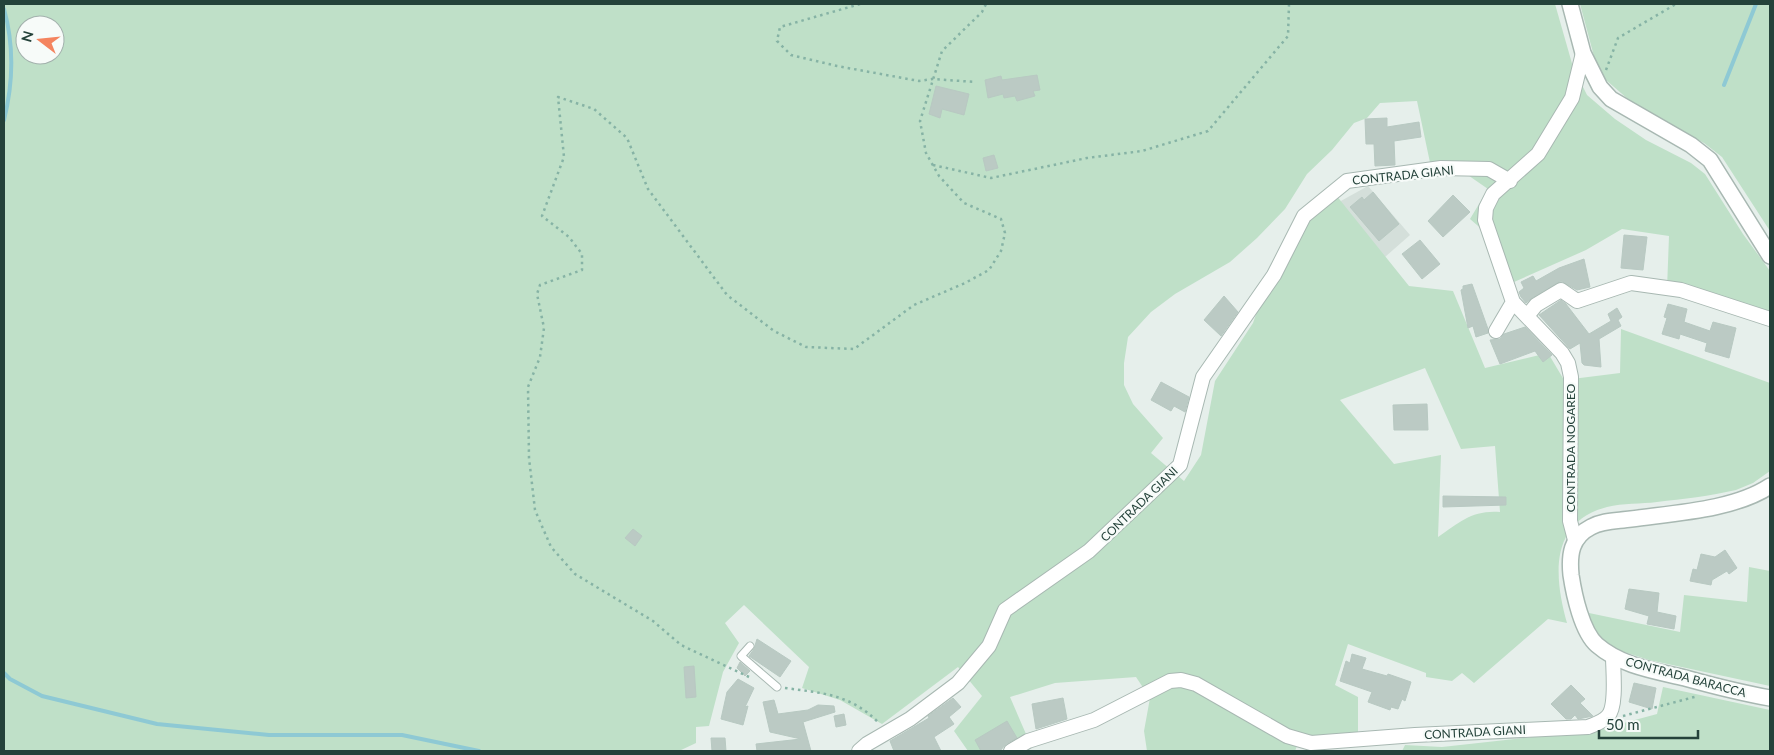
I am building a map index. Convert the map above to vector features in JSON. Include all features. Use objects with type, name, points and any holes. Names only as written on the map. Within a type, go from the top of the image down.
[{"type":"street","points":[[1570,4],[1583,53],[1600,87],[1611,99],[1691,145],[1710,160],[1770,256]]},
{"type":"street","points":[[1496,331],[1513,302],[1485,220],[1486,208],[1493,194],[1510,181],[1538,154],[1572,98],[1583,53]]},
{"type":"street","name":"CONTRADA GIANI","points":[[859,751],[958,683],[989,646],[1005,610],[1089,551],[1180,465],[1203,377],[1274,275],[1304,216],[1347,181],[1441,168],[1489,169],[1510,181]]},
{"type":"street","points":[[1528,315],[1536,305],[1561,290],[1577,301],[1631,283],[1681,290],[1770,319]]},
{"type":"street","name":"CONTRADA NOGAREO","points":[[1513,302],[1528,315],[1562,353],[1568,363],[1571,377],[1570,520],[1575,540]]},
{"type":"street","points":[[1575,540],[1589,528],[1602,522],[1634,519],[1730,503],[1770,486]]},
{"type":"street","name":"CONTRADA BARACCA","points":[[1575,540],[1569,561],[1574,597],[1596,644],[1613,657],[1631,664],[1726,689],[1770,698]]},
{"type":"street","points":[[1600,722],[1610,715],[1613,704],[1613,657]]},
{"type":"street","name":"CONTRADA GIANI","points":[[1011,751],[1028,741],[1094,720],[1170,680],[1181,680],[1196,684],[1287,736],[1311,743],[1415,735],[1588,727],[1600,722]]},
{"type":"lane","points":[[750,646],[741,656],[777,687]]},
{"type":"path","points":[[860,4],[855,7],[780,27],[777,41],[791,55],[838,66],[919,81],[932,79],[976,82]]},
{"type":"path","points":[[752,678],[681,645],[653,621],[575,574],[551,547],[535,510],[529,458],[528,387],[540,358],[544,328],[537,294],[540,285],[582,270],[582,254],[573,242],[542,216],[564,157],[558,97],[594,109],[626,138],[648,189],[727,295],[774,331],[806,347],[854,349],[914,305],[965,283],[988,270],[1001,250],[1005,233],[1001,219],[964,203],[939,176],[926,153],[920,121],[942,51],[982,12],[986,4]]},
{"type":"path","points":[[933,165],[991,178],[1087,158],[1142,151],[1208,131],[1288,36],[1289,4]]},
{"type":"path","points":[[1600,87],[1618,38],[1676,4]]},
{"type":"path","points":[[777,687],[824,692],[863,707],[889,732]]},
{"type":"path","points":[[1600,722],[1726,689]]},
{"type":"shaded area","points":[[1368,186],[1410,235],[1385,257],[1339,202]]},
{"type":"green space","points":[[4,4],[1555,4],[1573,67],[1587,95],[1615,119],[1646,140],[1691,163],[1705,174],[1743,234],[1770,271],[1770,323],[1667,289],[1669,236],[1622,229],[1586,250],[1514,282],[1499,244],[1470,219],[1488,189],[1462,171],[1432,172],[1417,101],[1380,103],[1367,118],[1354,123],[1332,150],[1307,174],[1285,209],[1257,238],[1230,262],[1175,294],[1151,312],[1128,337],[1124,363],[1124,385],[1133,404],[1163,438],[1151,453],[1184,481],[1201,455],[1215,381],[1253,323],[1271,272],[1288,237],[1336,195],[1409,286],[1453,291],[1485,368],[1548,353],[1564,380],[1620,373],[1621,329],[1770,383],[1770,471],[1753,483],[1736,490],[1651,503],[1613,506],[1588,514],[1574,525],[1565,538],[1560,553],[1560,588],[1567,623],[1548,619],[1474,683],[1462,673],[1452,681],[1426,677],[1426,673],[1348,644],[1335,685],[1358,697],[1358,733],[1297,746],[1295,751],[1147,751],[1144,731],[1150,698],[1136,677],[1055,683],[1010,697],[1026,734],[989,751],[968,751],[954,731],[982,696],[958,667],[882,724],[840,700],[802,688],[809,667],[744,605],[725,623],[739,643],[723,672],[709,726],[696,727],[696,743],[679,751],[4,751]],"holes":[[[1425,368],[1461,449],[1495,446],[1500,512],[1474,515],[1438,537],[1441,455],[1394,464],[1340,400]]]},
{"type":"green space","points":[[1580,4],[1770,4],[1770,231],[1722,157],[1704,143],[1658,119],[1629,100],[1606,80],[1595,60]]},
{"type":"green space","points":[[1749,567],[1770,571],[1770,686],[1649,660],[1618,650],[1605,642],[1593,628],[1589,613],[1680,632],[1684,595],[1747,602]]},
{"type":"green space","points":[[1663,687],[1770,710],[1770,751],[1402,751],[1405,745],[1442,747],[1598,730],[1657,714]]},
{"type":"building","points":[[1037,75],[1040,90],[1033,91],[1035,96],[1017,101],[1015,96],[1004,98],[1003,94],[988,98],[985,80],[1001,76],[1002,80]]},
{"type":"building","points":[[936,86],[969,94],[964,115],[942,109],[940,118],[929,114]]},
{"type":"building","points":[[1387,118],[1387,127],[1419,122],[1421,137],[1394,141],[1395,165],[1375,166],[1374,144],[1366,144],[1365,119]]},
{"type":"building","points":[[994,155],[998,168],[986,171],[983,158]]},
{"type":"building","points":[[1373,192],[1399,224],[1379,241],[1350,207],[1362,197],[1364,200]]},
{"type":"building","points":[[1453,195],[1470,212],[1443,237],[1428,221]]},
{"type":"building","points":[[1624,235],[1647,237],[1643,270],[1621,268]]},
{"type":"building","points":[[1420,240],[1440,264],[1422,279],[1402,254]]},
{"type":"building","points":[[1584,259],[1590,287],[1577,290],[1561,281],[1526,303],[1521,297],[1519,292],[1524,288],[1521,282],[1533,276],[1536,281],[1559,268]]},
{"type":"building","points":[[1472,284],[1488,329],[1488,333],[1476,337],[1473,326],[1468,328],[1461,290],[1463,286]]},
{"type":"building","points":[[1224,296],[1238,312],[1221,336],[1204,320]]},
{"type":"building","points":[[1561,300],[1589,334],[1611,321],[1608,314],[1617,308],[1622,317],[1618,320],[1621,326],[1599,339],[1601,367],[1584,365],[1582,363],[1580,343],[1570,349],[1539,315]]},
{"type":"building","points":[[1668,304],[1687,309],[1684,322],[1710,331],[1713,322],[1736,328],[1729,358],[1705,351],[1707,343],[1680,334],[1679,339],[1662,334],[1667,318],[1664,317]]},
{"type":"building","points":[[1525,327],[1552,355],[1543,362],[1535,351],[1500,364],[1490,340],[1500,339],[1504,334]]},
{"type":"building","points":[[1161,382],[1189,397],[1185,412],[1174,406],[1171,411],[1151,400]]},
{"type":"building","points":[[1427,404],[1428,430],[1394,430],[1393,405]]},
{"type":"building","points":[[1443,496],[1506,497],[1506,505],[1443,507]]},
{"type":"building","points":[[633,529],[642,536],[635,546],[625,538]]},
{"type":"building","points":[[1725,550],[1737,568],[1729,574],[1727,571],[1712,580],[1711,585],[1690,581],[1693,569],[1697,570],[1701,554],[1715,557]]},
{"type":"building","points":[[1629,589],[1659,593],[1657,612],[1676,616],[1674,629],[1647,624],[1649,616],[1625,609]]},
{"type":"building","points":[[757,639],[791,661],[780,677],[749,656],[754,649]]},
{"type":"building","points":[[1352,654],[1366,658],[1362,669],[1387,676],[1388,674],[1411,682],[1405,701],[1402,699],[1398,709],[1391,707],[1390,710],[1368,702],[1372,692],[1340,681],[1346,661],[1350,663]]},
{"type":"building","points":[[740,662],[750,671],[745,676],[737,668]]},
{"type":"building","points":[[694,666],[696,697],[686,698],[684,667]]},
{"type":"building","points":[[738,679],[754,688],[745,707],[748,706],[743,725],[721,719],[727,692]]},
{"type":"building","points":[[1634,683],[1656,688],[1652,709],[1629,702]]},
{"type":"building","points":[[1571,685],[1585,699],[1580,703],[1593,716],[1578,719],[1575,715],[1571,719],[1566,719],[1551,704]]},
{"type":"building","points":[[953,698],[961,707],[949,717],[954,724],[934,737],[941,751],[894,751],[890,741],[929,718],[928,716]]},
{"type":"building","points":[[1063,698],[1067,719],[1036,729],[1032,704]]},
{"type":"building","points":[[774,700],[778,714],[808,710],[818,705],[834,706],[835,712],[803,722],[811,751],[757,751],[756,744],[801,739],[770,732],[763,702]]},
{"type":"building","points":[[844,714],[846,725],[836,727],[834,716]]},
{"type":"building","points":[[1007,721],[1017,738],[1006,744],[1000,751],[981,751],[975,740]]},
{"type":"building","points":[[711,738],[725,738],[726,751],[712,751]]},
{"type":"waterway","points":[[1724,85],[1756,4]]},
{"type":"waterway","points":[[4,9],[11,50],[11,79],[4,120]]},
{"type":"waterway","points":[[4,673],[10,679],[42,696],[157,724],[269,735],[402,735],[479,751]]}]
